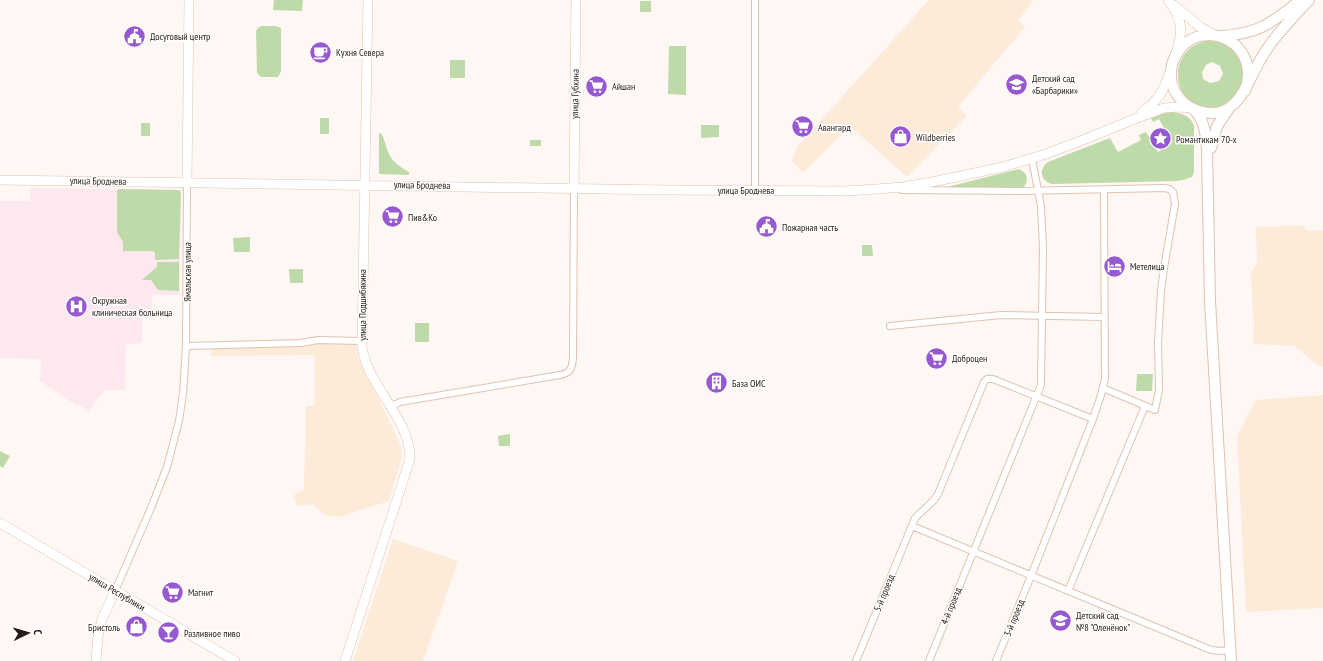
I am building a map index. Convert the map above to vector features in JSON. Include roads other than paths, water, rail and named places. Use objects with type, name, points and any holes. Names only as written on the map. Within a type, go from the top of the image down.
[{"type":"main road","name":"Ямальская улица","points":[[187,182],[189,0]]},
{"type":"main road","name":"улица Подшибякина","points":[[346,661],[410,459],[410,451],[406,437],[367,366],[361,341],[368,0]]},
{"type":"main road","name":"улица Губкина","points":[[574,188],[576,0]]},
{"type":"main road","points":[[1168,0],[1205,30],[1233,43],[1238,47],[1247,64],[1249,77],[1245,91]]},
{"type":"main road","points":[[1132,120],[1149,108],[1160,97],[1166,85],[1180,42],[1181,25],[1175,9],[1168,0]]},
{"type":"main road","points":[[1231,661],[1210,301],[1208,164],[1206,138],[1203,124],[1196,112],[1175,92],[1171,76],[1172,65],[1177,53],[1195,39],[1207,36],[1242,34],[1263,27],[1301,0]]},
{"type":"main road","points":[[1208,164],[1215,131],[1231,107],[1245,91],[1258,64],[1269,46],[1309,0]]},
{"type":"main road","points":[[1132,120],[1164,108],[1192,108],[1208,113],[1220,112],[1231,107]]},
{"type":"main road","name":"улица Броднева","points":[[0,180],[755,190],[877,189],[903,187],[958,177],[1032,159],[1132,120]]},
{"type":"main road","name":"улица Республики","points":[[0,523],[235,661]]},
{"type":"main road","points":[[96,661],[98,636],[102,619],[115,591]]},
{"type":"street","points":[[755,0],[755,190]]},
{"type":"street","name":"4-й проезд","points":[[929,661],[1041,385],[1043,248],[1041,206],[1032,159]]},
{"type":"street","name":"Ямальская улица","points":[[115,591],[167,467],[179,421],[183,394],[186,346],[187,182]]},
{"type":"street","points":[[390,407],[400,402],[560,375],[569,372],[574,358],[574,188]]},
{"type":"street","points":[[877,189],[935,191],[1104,190],[1164,188],[1173,192],[1175,204],[1161,290],[1158,343],[1158,398],[1155,410],[1103,388]]},
{"type":"street","name":"3-й проезд","points":[[996,661],[1032,576],[1093,419],[1103,388],[1104,190]]},
{"type":"street","points":[[890,326],[988,316],[1104,317]]},
{"type":"street","points":[[186,346],[301,343],[318,340],[361,341]]},
{"type":"street","name":"5-й проезд","points":[[856,661],[917,514],[934,500],[938,494],[984,382],[987,379],[993,379],[1093,419]]},
{"type":"street","points":[[1068,590],[1145,406]]},
{"type":"street","points":[[912,526],[1211,650],[1230,650]]},
{"type":"place","name":"Досуговый центр","points":[[134,36]]},
{"type":"place","name":"Кухня Севера","points":[[320,52]]},
{"type":"place","name":"Детский сад «Барбарики»","points":[[1017,84]]},
{"type":"place","name":"Айшан","points":[[596,86]]},
{"type":"place","name":"Авангард","points":[[802,127]]},
{"type":"place","name":"Wildberries","points":[[900,137]]},
{"type":"place","name":"Романтикам 70-х","points":[[1161,139]]},
{"type":"place","name":"Пив&Ко","points":[[393,217]]},
{"type":"place","name":"Пожарная часть","points":[[766,227]]},
{"type":"place","name":"Метелица","points":[[1114,266]]},
{"type":"place","name":"Окружная клиническая больница","points":[[76,306]]},
{"type":"place","name":"Доброцен","points":[[937,358]]},
{"type":"place","name":"База ОИС","points":[[716,383]]},
{"type":"place","name":"Магнит","points":[[173,592]]},
{"type":"place","name":"Детский сад №8 \"Оленёнок\"","points":[[1060,621]]},
{"type":"place","name":"Бристоль","points":[[136,627]]},
{"type":"place","name":"Разливное пиво","points":[[168,633]]}]
